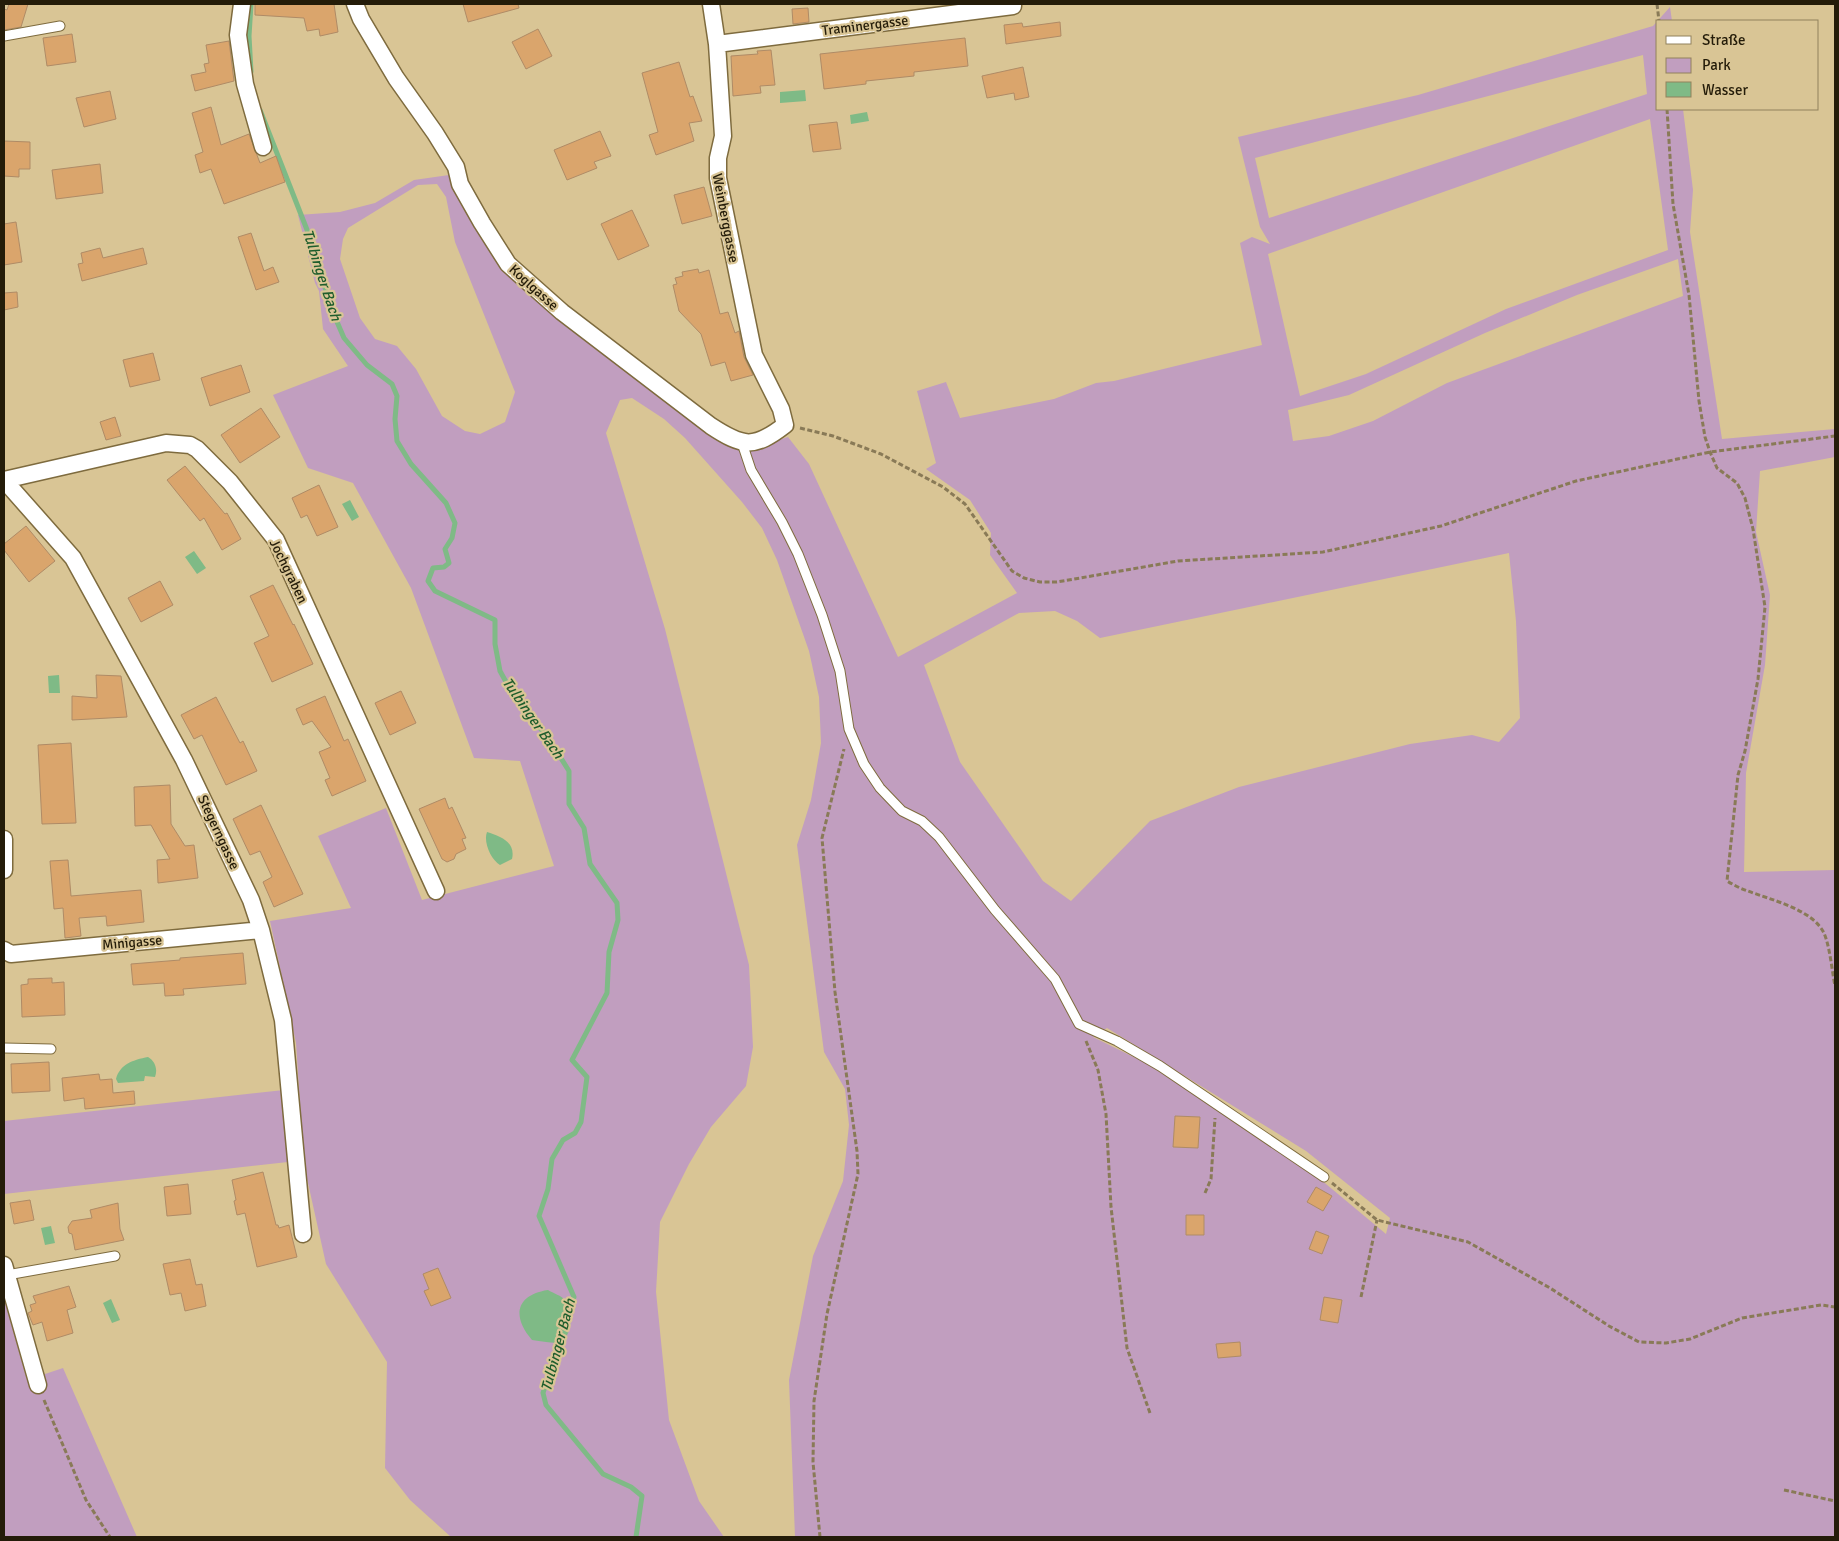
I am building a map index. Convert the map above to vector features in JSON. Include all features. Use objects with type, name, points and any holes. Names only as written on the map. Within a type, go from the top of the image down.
[{"type":"street","points":[[242,4],[238,34],[243,74],[263,147]]},
{"type":"street","name":"Koglgasse","points":[[355,4],[361,19],[396,78],[435,133],[456,167],[460,184],[508,264],[562,312],[678,401],[726,436],[742,443]]},
{"type":"street","name":"Weinberggasse","points":[[711,4],[717,44],[723,136],[718,158],[718,178],[754,354],[780,409],[785,425]]},
{"type":"street","name":"Traminergasse","points":[[717,44],[1013,6]]},
{"type":"street","points":[[742,443],[753,442],[773,434],[785,425]]},
{"type":"street","name":"Jochgraben","points":[[4,480],[166,443],[190,445],[202,453],[230,482],[276,540],[436,891]]},
{"type":"street","name":"Stegerngasse","points":[[4,480],[73,558],[184,760],[251,900],[261,930],[283,1020],[303,1234]]},
{"type":"street","points":[[4,839],[4,870]]},
{"type":"street","name":"Minigasse","points":[[4,950],[11,954],[261,930]]},
{"type":"street","points":[[5,1270],[38,1385]]},
{"type":"lane","points":[[4,36],[60,26]]},
{"type":"lane","points":[[742,443],[751,470],[782,522],[798,554],[822,615],[840,671],[848,729],[864,764],[880,788],[902,811],[922,821],[939,837],[995,910],[1054,979],[1079,1024],[1117,1041],[1160,1066],[1324,1176]]},
{"type":"lane","points":[[4,1048],[51,1049]]},
{"type":"lane","points":[[5,1270],[115,1256]]},
{"type":"path","points":[[1657,4],[1659,20]]},
{"type":"path","points":[[1668,110],[1673,204],[1686,271],[1705,437],[1717,468],[1737,483],[1744,498],[1753,529],[1765,607],[1758,679],[1745,751],[1738,775],[1727,882],[1791,907],[1818,925],[1824,934],[1835,986]]},
{"type":"path","points":[[785,425],[833,436],[881,454],[943,487],[965,504],[1012,571],[1024,578],[1040,582],[1057,582],[1178,561],[1323,552],[1440,526],[1576,481],[1710,452],[1835,436]]},
{"type":"path","points":[[820,1537],[812,1462],[814,1401],[827,1314],[858,1174],[858,1151],[835,992],[822,838],[848,729]]},
{"type":"path","points":[[1079,1024],[1098,1070],[1106,1114],[1111,1207],[1127,1348],[1150,1413]]},
{"type":"path","points":[[1205,1193],[1211,1179],[1216,1105]]},
{"type":"path","points":[[1324,1176],[1377,1220],[1468,1242],[1550,1288],[1608,1326],[1639,1342],[1666,1343],[1682,1341],[1742,1318],[1821,1305],[1835,1307]]},
{"type":"path","points":[[1360,1297],[1377,1220]]},
{"type":"path","points":[[38,1385],[86,1500],[110,1537]]},
{"type":"path","points":[[1784,1490],[1835,1501]]},
{"type":"green space","points":[[1670,7],[1672,20],[1658,20]]},
{"type":"green space","points":[[1656,23],[1656,110],[1683,110],[1693,190],[1690,232],[1722,439],[1835,429],[1835,457],[1760,471],[1756,532],[1770,595],[1765,665],[1746,773],[1744,872],[1835,870],[1835,1537],[795,1537],[789,1380],[813,1256],[843,1181],[849,1125],[845,1089],[824,1052],[797,845],[811,800],[821,743],[819,697],[809,651],[777,560],[762,528],[742,502],[685,438],[664,419],[632,398],[620,400],[606,433],[665,629],[749,965],[753,1047],[746,1086],[711,1127],[689,1164],[660,1222],[656,1292],[669,1420],[699,1501],[724,1537],[451,1537],[410,1500],[385,1468],[387,1362],[326,1264],[304,1165],[296,1043],[270,921],[351,908],[318,836],[386,808],[422,900],[554,866],[520,761],[474,758],[411,588],[353,483],[308,468],[273,395],[348,366],[323,329],[319,291],[315,283],[298,215],[340,212],[375,203],[414,180],[449,175],[494,253],[723,440],[760,446],[788,437],[809,464],[898,657],[1017,593],[990,555],[991,533],[970,500],[926,469],[936,463],[917,391],[946,382],[960,418],[1054,399],[1096,383],[1114,381],[1262,345],[1240,243],[1252,237],[1270,244],[1260,227],[1238,137],[1418,95],[1653,26]],"holes":[[[1643,55],[1647,94],[1269,218],[1255,158]],[[1650,119],[1668,250],[1506,309],[1366,374],[1300,396],[1268,254]],[[437,184],[446,197],[455,242],[515,392],[505,422],[480,434],[465,431],[442,416],[416,369],[397,346],[375,339],[360,318],[340,259],[343,239],[348,228],[418,185]],[[1678,259],[1683,296],[1447,383],[1373,421],[1329,436],[1293,441],[1288,410],[1349,395],[1485,333],[1577,295]],[[1509,553],[1516,621],[1520,718],[1499,742],[1472,735],[1410,744],[1239,787],[1150,821],[1071,901],[1043,881],[960,762],[924,665],[1019,613],[1055,611],[1077,621],[1100,638]],[[1107,1028],[1306,1151],[1390,1218],[1386,1234],[1320,1179],[1156,1068],[1093,1037]]]},
{"type":"green space","points":[[284,1090],[288,1162],[4,1194],[4,1121]]},
{"type":"green space","points":[[5,1302],[27,1380],[63,1368],[137,1537],[4,1537]]},
{"type":"water","points":[[805,90],[806,101],[780,103],[780,92]]},
{"type":"water","points":[[867,112],[869,121],[851,124],[850,115]]},
{"type":"water","points":[[350,500],[359,517],[352,521],[342,504]]},
{"type":"water","points":[[194,551],[206,568],[197,574],[185,557]]},
{"type":"water","points":[[59,675],[60,693],[49,693],[48,676]]},
{"type":"water","points":[[487,832],[502,838],[509,844],[513,853],[512,859],[500,865],[497,863],[487,846]]},
{"type":"water","points":[[148,1057],[155,1066],[155,1077],[145,1076],[144,1081],[118,1083],[116,1079],[124,1066],[132,1061]]},
{"type":"water","points":[[51,1226],[55,1243],[45,1245],[41,1228]]},
{"type":"water","points":[[548,1290],[560,1296],[568,1304],[570,1316],[569,1329],[567,1335],[560,1342],[550,1343],[532,1340],[521,1323],[520,1308],[523,1302],[537,1293]]},
{"type":"water","points":[[111,1299],[120,1320],[112,1323],[103,1303]]},
{"type":"building","points":[[9,4],[28,4],[21,27],[4,30],[4,9],[7,10]]},
{"type":"building","points":[[255,4],[334,4],[338,32],[320,36],[319,29],[307,31],[304,18],[255,15]]},
{"type":"building","points":[[463,4],[518,4],[519,8],[468,22]]},
{"type":"building","points":[[808,8],[809,22],[793,24],[792,9]]},
{"type":"building","points":[[1060,22],[1061,36],[1006,44],[1004,25],[1022,23],[1023,27]]},
{"type":"building","points":[[538,29],[552,56],[526,69],[512,42]]},
{"type":"building","points":[[72,34],[76,62],[47,66],[43,38]]},
{"type":"building","points":[[965,38],[968,66],[914,72],[914,76],[866,81],[866,84],[824,89],[820,54]]},
{"type":"building","points":[[229,41],[234,81],[195,91],[191,75],[206,72],[204,64],[209,63],[206,45]]},
{"type":"building","points":[[771,50],[775,85],[760,86],[761,93],[733,96],[731,56],[758,54],[757,51]]},
{"type":"building","points":[[679,62],[690,97],[693,96],[702,121],[689,123],[694,141],[656,155],[649,135],[658,132],[642,73]]},
{"type":"building","points":[[1023,67],[1029,97],[1015,100],[1014,93],[987,98],[982,76]]},
{"type":"building","points":[[110,91],[116,119],[84,127],[76,98]]},
{"type":"building","points":[[211,107],[221,145],[249,134],[260,163],[276,156],[285,182],[224,204],[211,169],[200,173],[195,155],[203,152],[192,113]]},
{"type":"building","points":[[837,122],[841,149],[813,152],[809,125]]},
{"type":"building","points":[[600,131],[611,156],[594,162],[597,168],[567,180],[554,150]]},
{"type":"building","points":[[4,141],[30,142],[30,169],[19,169],[19,177],[4,176]]},
{"type":"building","points":[[100,164],[103,193],[56,199],[52,170]]},
{"type":"building","points":[[704,187],[712,216],[682,224],[674,195]]},
{"type":"building","points":[[632,210],[649,246],[618,260],[601,224]]},
{"type":"building","points":[[16,222],[22,262],[4,265],[4,224]]},
{"type":"building","points":[[251,233],[264,271],[273,267],[279,282],[256,290],[238,237]]},
{"type":"building","points":[[100,248],[103,258],[143,248],[147,264],[82,281],[78,264],[83,263],[81,253]]},
{"type":"building","points":[[698,269],[699,273],[709,270],[720,314],[728,312],[735,333],[739,331],[744,357],[753,375],[731,381],[725,362],[711,366],[701,334],[679,311],[673,285],[677,284],[675,278],[683,276],[682,272]]},
{"type":"building","points":[[17,292],[18,307],[4,310],[4,293]]},
{"type":"building","points":[[153,353],[160,380],[130,387],[123,360]]},
{"type":"building","points":[[241,365],[250,392],[210,406],[201,378]]},
{"type":"building","points":[[261,408],[280,437],[240,463],[221,435]]},
{"type":"building","points":[[115,417],[121,436],[106,440],[100,422]]},
{"type":"building","points":[[185,466],[225,514],[227,513],[241,539],[222,550],[204,518],[200,521],[167,480]]},
{"type":"building","points":[[319,485],[338,527],[317,536],[307,515],[301,518],[292,498]]},
{"type":"building","points":[[26,526],[55,561],[29,582],[4,550],[4,544]]},
{"type":"building","points":[[160,581],[173,605],[141,622],[128,598]]},
{"type":"building","points":[[273,585],[313,664],[272,682],[254,643],[269,636],[250,596]]},
{"type":"building","points":[[96,675],[121,676],[127,717],[72,720],[72,696],[97,698]]},
{"type":"building","points":[[401,691],[416,723],[390,735],[375,703]]},
{"type":"building","points":[[325,696],[344,741],[348,739],[366,781],[332,796],[325,780],[330,778],[319,752],[331,747],[312,721],[303,725],[296,709]]},
{"type":"building","points":[[216,697],[240,743],[243,741],[257,771],[226,785],[202,735],[194,739],[181,715]]},
{"type":"building","points":[[71,743],[76,823],[42,824],[38,745]]},
{"type":"building","points":[[170,785],[171,824],[185,846],[194,845],[198,878],[158,883],[157,860],[170,859],[151,825],[135,826],[134,787]]},
{"type":"building","points":[[445,798],[449,809],[452,807],[466,838],[462,839],[466,849],[456,854],[454,859],[447,862],[442,859],[419,809]]},
{"type":"building","points":[[261,805],[303,894],[274,907],[263,882],[272,877],[260,851],[250,855],[233,819]]},
{"type":"building","points":[[68,860],[71,896],[141,890],[144,922],[107,926],[106,916],[79,918],[81,936],[65,938],[63,908],[54,909],[50,861]]},
{"type":"building","points":[[243,953],[246,984],[183,989],[184,995],[165,996],[164,983],[133,985],[131,964]]},
{"type":"building","points":[[52,978],[52,983],[64,982],[65,1015],[22,1017],[21,985],[28,984],[28,979]]},
{"type":"building","points":[[49,1062],[50,1091],[12,1093],[11,1064]]},
{"type":"building","points":[[99,1074],[100,1080],[112,1079],[113,1093],[134,1091],[135,1104],[85,1109],[84,1098],[64,1101],[62,1078]]},
{"type":"building","points":[[1175,1116],[1200,1117],[1198,1148],[1173,1147]]},
{"type":"building","points":[[263,1172],[276,1225],[279,1228],[289,1225],[297,1257],[257,1267],[245,1213],[237,1215],[232,1180]]},
{"type":"building","points":[[188,1184],[191,1214],[167,1216],[164,1187]]},
{"type":"building","points":[[1316,1187],[1332,1196],[1323,1211],[1307,1202]]},
{"type":"building","points":[[30,1200],[34,1220],[14,1224],[10,1203]]},
{"type":"building","points":[[118,1203],[120,1229],[124,1240],[75,1250],[72,1234],[69,1233],[68,1227],[72,1221],[92,1218],[90,1210]]},
{"type":"building","points":[[1186,1215],[1204,1215],[1204,1235],[1186,1235]]},
{"type":"building","points":[[1316,1231],[1329,1236],[1322,1254],[1309,1249]]},
{"type":"building","points":[[190,1259],[196,1285],[202,1284],[206,1306],[185,1311],[181,1293],[170,1295],[163,1264]]},
{"type":"building","points":[[438,1268],[451,1298],[431,1306],[424,1291],[429,1289],[423,1274]]},
{"type":"building","points":[[69,1286],[76,1307],[67,1310],[73,1333],[47,1341],[42,1322],[33,1325],[28,1313],[32,1311],[30,1305],[36,1303],[33,1296]]},
{"type":"building","points":[[1324,1297],[1342,1300],[1338,1323],[1320,1320]]},
{"type":"building","points":[[1240,1342],[1241,1356],[1218,1358],[1216,1344]]},
{"type":"waterway","name":"Tulbinger Bach","points":[[251,4],[249,36],[251,72]]},
{"type":"waterway","name":"Tulbinger Bach","points":[[260,110],[311,240],[331,308],[344,338],[367,365],[392,384],[397,396],[395,419],[397,441],[411,464],[446,503],[455,523],[452,538],[445,549],[449,563],[444,567],[433,568],[428,581],[435,591],[495,620],[495,644],[500,671],[516,700],[547,736],[569,771],[569,804],[584,828],[590,864],[617,903],[618,920],[609,952],[607,993],[572,1060],[587,1077],[581,1122],[575,1133],[563,1140],[552,1159],[548,1189],[539,1216],[574,1297],[568,1316]]},
{"type":"waterway","name":"Tulbinger Bach","points":[[560,1338],[543,1393],[546,1405],[603,1474],[631,1487],[642,1496],[636,1537]]}]
